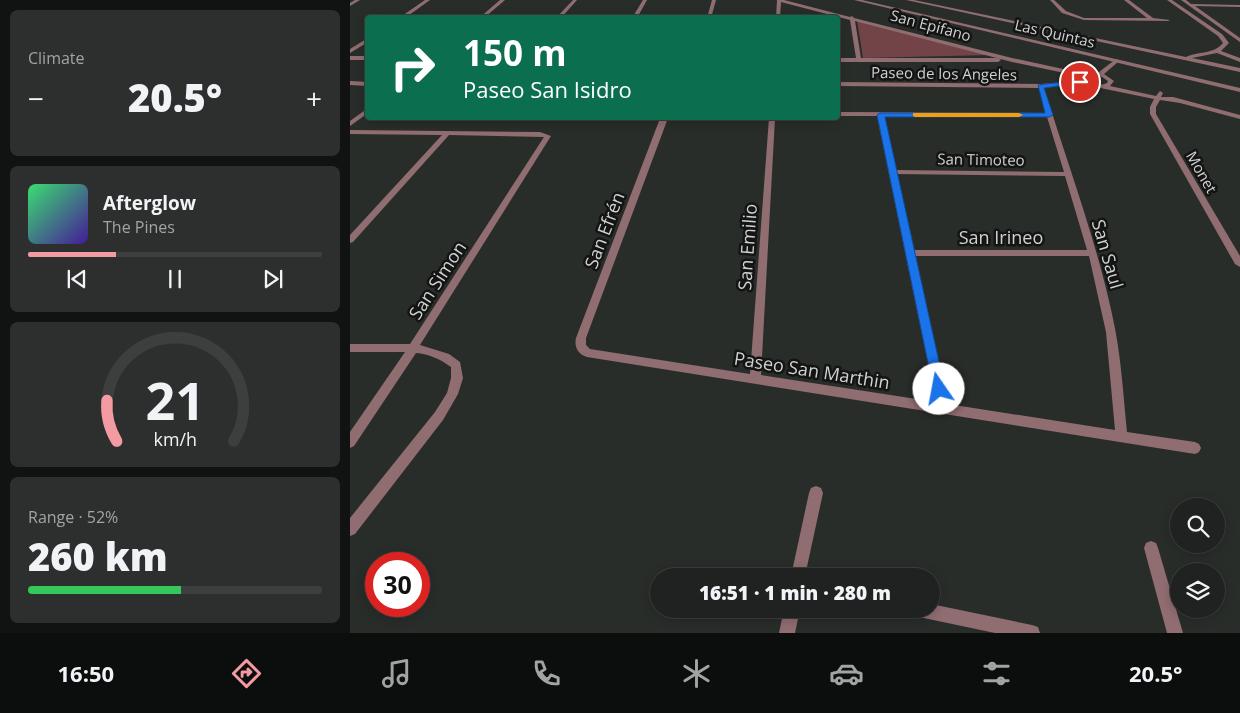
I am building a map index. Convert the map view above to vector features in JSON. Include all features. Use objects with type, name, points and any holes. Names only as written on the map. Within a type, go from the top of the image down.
[{"type":"street","points":[[350,5],[358,0]]},
{"type":"street","points":[[406,15],[428,0]]},
{"type":"street","points":[[485,15],[503,0]]},
{"type":"street","points":[[561,15],[575,0]]},
{"type":"street","points":[[636,15],[645,0]]},
{"type":"street","points":[[710,15],[714,0]]},
{"type":"street","points":[[778,15],[779,0]]},
{"type":"street","name":"San Epifano","points":[[779,0],[852,17],[1012,60],[1077,74],[1083,72],[1100,74]]},
{"type":"street","name":"Las Quintas","points":[[856,0],[1240,90]]},
{"type":"street","points":[[863,2],[870,0]]},
{"type":"street","name":"Las Quintas","points":[[908,0],[1240,70]]},
{"type":"street","points":[[1052,0],[1064,12],[1084,19],[1168,20]]},
{"type":"street","points":[[1126,0],[1152,20]]},
{"type":"street","points":[[1169,0],[1220,35],[1226,43],[1240,44]]},
{"type":"street","points":[[1183,0],[1240,40]]},
{"type":"street","points":[[1190,5],[1240,6]]},
{"type":"street","points":[[1198,11],[1240,12]]},
{"type":"street","points":[[852,17],[859,60]]},
{"type":"street","points":[[350,51],[365,41]]},
{"type":"street","points":[[1184,58],[1216,52],[1226,43]]},
{"type":"street","points":[[1216,52],[1240,60]]},
{"type":"street","points":[[350,58],[365,58]]},
{"type":"street","points":[[840,60],[1012,60]]},
{"type":"street","points":[[1116,61],[1100,74],[1111,81],[1158,96],[1240,117]]},
{"type":"street","points":[[1077,74],[1076,78],[1080,82]]},
{"type":"street","points":[[1105,86],[1110,84],[1111,81]]},
{"type":"street","name":"Paseo de los Angeles","points":[[840,84],[1041,86],[1080,82],[1088,85],[1105,86],[1158,96]]},
{"type":"street","points":[[350,84],[365,84]]},
{"type":"street","name":"San Saul","points":[[1041,86],[1069,174],[1104,299],[1111,338],[1121,435]]},
{"type":"street","name":"Monet","points":[[1158,96],[1152,111],[1153,114],[1240,264]]},
{"type":"street","points":[[350,124],[365,112]]},
{"type":"street","points":[[840,114],[1049,115]]},
{"type":"street","points":[[880,115],[943,408]]},
{"type":"street","name":"San Efrén","points":[[587,353],[579,344],[580,338],[663,120]]},
{"type":"street","name":"San Emilio","points":[[755,378],[772,120]]},
{"type":"street","points":[[350,132],[448,132]]},
{"type":"street","points":[[350,240],[448,132]]},
{"type":"street","name":"San Simon","points":[[350,442],[548,139],[547,134],[448,132]]},
{"type":"street","name":"San Timoteo","points":[[892,172],[1069,174]]},
{"type":"street","name":"San Irineo","points":[[910,253],[1092,253]]},
{"type":"street","points":[[350,348],[413,348],[447,357],[456,366],[457,378],[452,394],[439,416],[350,529]]},
{"type":"street","name":"Paseo San Marthin","points":[[587,353],[1195,448]]},
{"type":"street","points":[[800,568],[816,493]]},
{"type":"street","points":[[1151,548],[1175,633]]},
{"type":"street","points":[[940,613],[1032,633]]},
{"type":"street","points":[[787,633],[790,618]]},
{"type":"shaded area","points":[[857,20],[991,55],[863,58]]},
{"type":"slow traffic","points":[[915,115],[1019,115]]},
{"type":"route","points":[[939,389],[880,115],[1049,115],[1041,86],[1080,82]]}]
